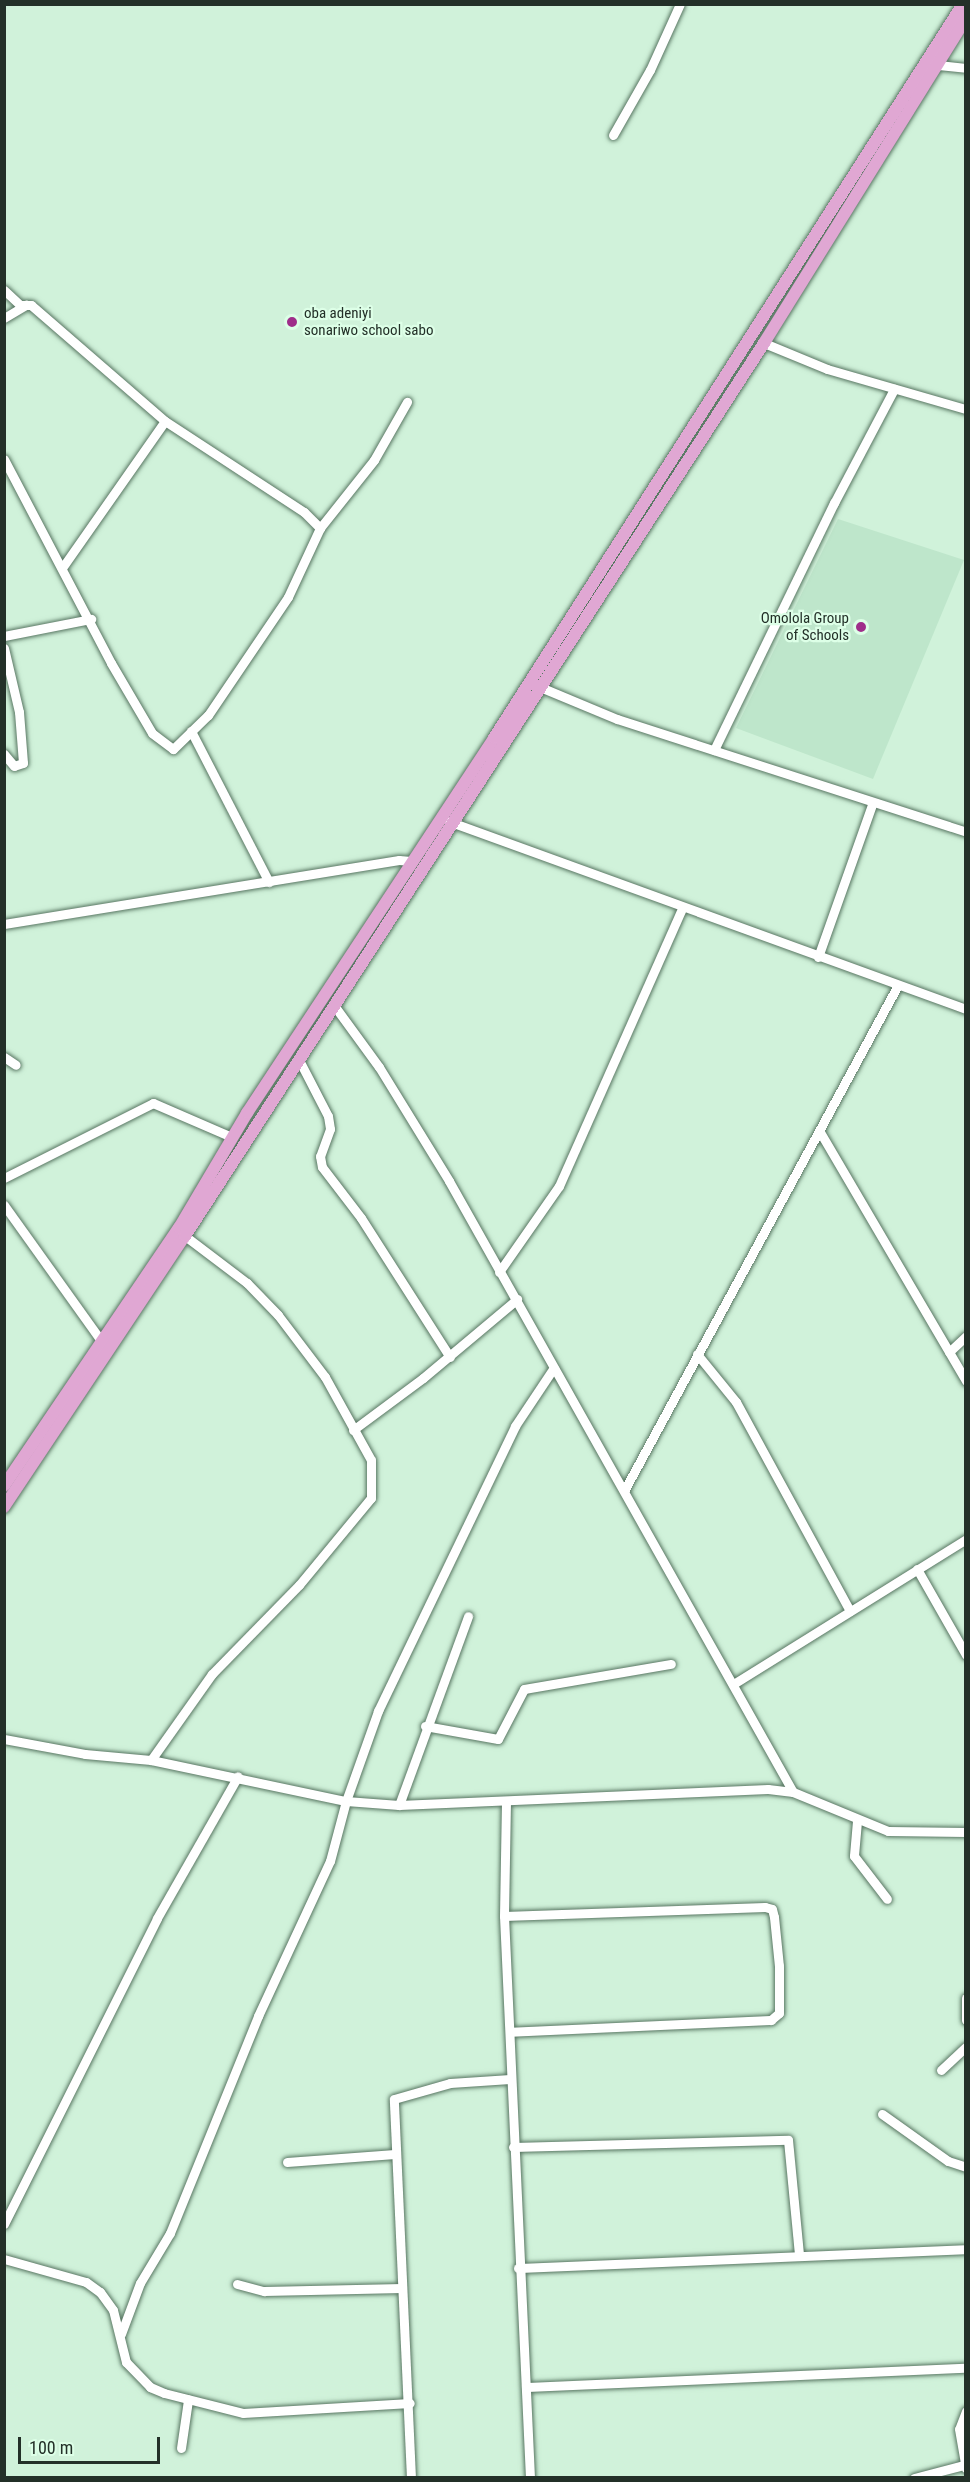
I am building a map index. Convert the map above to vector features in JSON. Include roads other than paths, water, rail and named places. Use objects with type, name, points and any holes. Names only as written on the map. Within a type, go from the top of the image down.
[{"type":"main road","points":[[4,1507],[185,1236],[333,1004],[445,820],[963,4]]},
{"type":"main road","points":[[4,1486],[179,1228],[232,1137],[411,861],[445,820],[540,687],[764,343],[966,19]]},
{"type":"street","points":[[613,135],[650,70],[680,4]]},
{"type":"street","points":[[938,65],[966,68]]},
{"type":"street","points":[[4,290],[20,305],[26,305],[165,421],[304,512],[320,528]]},
{"type":"street","points":[[4,318],[26,305]]},
{"type":"street","points":[[764,343],[826,369],[966,409]]},
{"type":"street","points":[[714,750],[834,502],[894,389]]},
{"type":"street","points":[[4,459],[91,619],[111,663],[152,733],[173,749],[208,715],[288,597],[320,528],[374,460],[406,402]]},
{"type":"street","points":[[62,568],[165,421]]},
{"type":"street","points":[[4,636],[91,619]]},
{"type":"street","points":[[4,648],[19,712],[23,763],[14,766],[4,754]]},
{"type":"street","points":[[540,687],[617,719],[966,832]]},
{"type":"street","points":[[191,731],[269,882]]},
{"type":"street","points":[[818,957],[873,802]]},
{"type":"street","points":[[445,820],[966,1010]]},
{"type":"street","points":[[4,924],[399,860],[411,861]]},
{"type":"street","points":[[499,1272],[559,1186],[682,908]]},
{"type":"street","points":[[625,1489],[898,985]]},
{"type":"street","points":[[333,1004],[379,1067],[444,1173],[499,1272],[517,1299],[553,1369],[625,1489],[735,1683],[794,1792]]},
{"type":"street","points":[[4,1057],[16,1065]]},
{"type":"street","points":[[298,1058],[328,1116],[330,1129],[320,1156],[322,1167],[361,1218],[450,1357]]},
{"type":"street","points":[[4,1178],[153,1103],[232,1137]]},
{"type":"street","points":[[820,1132],[966,1381]]},
{"type":"street","points":[[4,1205],[102,1342]]},
{"type":"street","points":[[151,1760],[212,1674],[299,1585],[369,1504],[371,1460],[325,1377],[278,1315],[247,1283],[185,1236]]},
{"type":"street","points":[[353,1430],[450,1357],[517,1299]]},
{"type":"street","points":[[949,1352],[966,1336]]},
{"type":"street","points":[[697,1354],[736,1402],[850,1611]]},
{"type":"street","points":[[121,2334],[140,2283],[170,2233],[258,2016],[330,1861],[346,1802],[378,1711],[515,1426],[553,1369]]},
{"type":"street","points":[[735,1683],[966,1539]]},
{"type":"street","points":[[916,1569],[966,1654]]},
{"type":"street","points":[[399,1806],[425,1726],[468,1616]]},
{"type":"street","points":[[425,1726],[498,1739],[524,1689],[671,1665]]},
{"type":"street","points":[[4,1739],[85,1754],[151,1760],[238,1776],[346,1802],[399,1806],[741,1788],[794,1792],[857,1821],[909,1834],[966,1832]]},
{"type":"street","points":[[4,2224],[157,1918],[238,1776]]},
{"type":"street","points":[[506,1801],[504,1916],[518,2268],[530,2478]]},
{"type":"street","points":[[857,1821],[854,1857],[887,1899]]},
{"type":"street","points":[[504,1916],[765,1907],[772,1910],[774,1917],[779,1966],[779,2013],[771,2020],[510,2032]]},
{"type":"street","points":[[966,1998],[966,2020]]},
{"type":"street","points":[[941,2070],[966,2047]]},
{"type":"street","points":[[411,2478],[410,2403],[402,2288],[394,2099],[450,2083],[510,2079]]},
{"type":"street","points":[[882,2114],[948,2161],[966,2167]]},
{"type":"street","points":[[513,2147],[788,2140],[799,2254]]},
{"type":"street","points":[[287,2162],[395,2154]]},
{"type":"street","points":[[518,2268],[966,2248]]},
{"type":"street","points":[[4,2259],[86,2282],[108,2300],[121,2334],[126,2362],[136,2374],[150,2386],[188,2400],[243,2413],[410,2403]]},
{"type":"street","points":[[237,2284],[264,2291],[402,2288]]},
{"type":"street","points":[[526,2387],[966,2368]]},
{"type":"street","points":[[181,2448],[188,2400]]},
{"type":"street","points":[[914,2478],[965,2467],[959,2428],[966,2411]]},
{"type":"place","name":"oba adeniyi sonariwo school sabo","points":[[292,322]]},
{"type":"place","name":"Omolola Group of Schools","points":[[861,627]]}]
